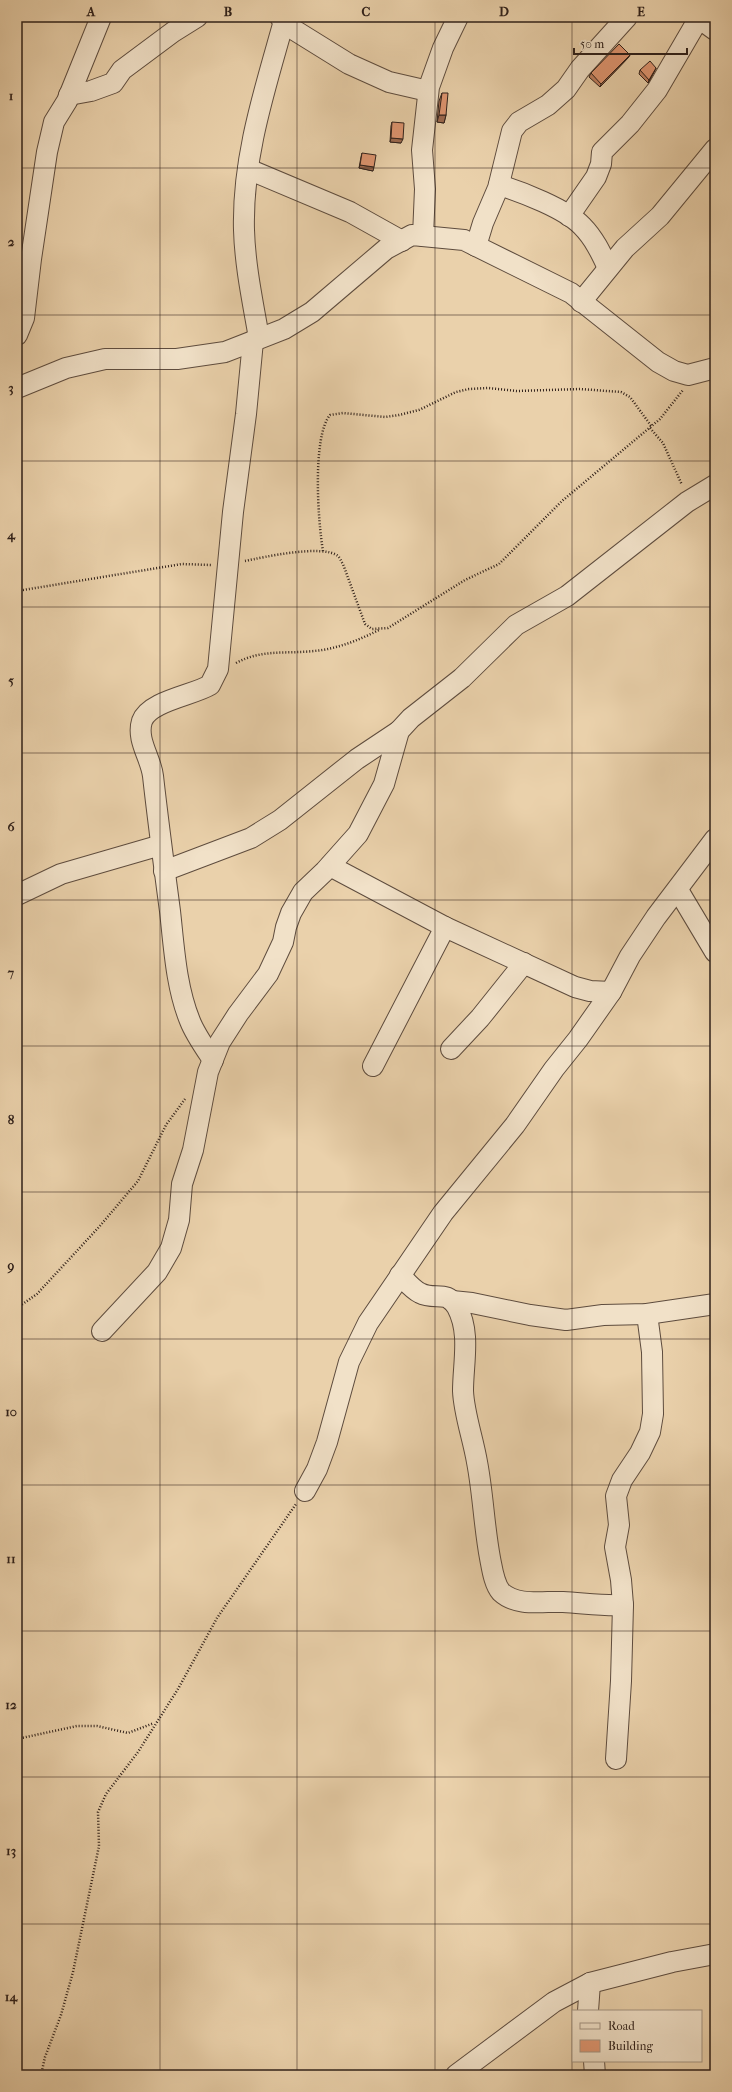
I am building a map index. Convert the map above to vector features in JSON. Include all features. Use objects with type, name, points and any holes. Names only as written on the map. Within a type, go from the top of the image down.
[{"type":"street","points":[[17,334],[24,318],[47,152],[54,122],[69,95],[101,17]]},
{"type":"street","points":[[69,95],[91,91],[113,83],[122,70],[197,17]]},
{"type":"street","points":[[423,236],[425,189],[422,150],[428,92],[443,48],[458,17]]},
{"type":"street","points":[[476,246],[499,185],[512,131],[519,122],[554,101],[566,89],[580,69],[628,17]]},
{"type":"street","points":[[569,216],[596,177],[601,164],[602,152],[630,124],[657,90],[698,18],[715,30]]},
{"type":"street","points":[[282,19],[291,28],[349,64],[388,82],[428,92]]},
{"type":"street","points":[[210,1069],[190,1021],[181,991],[164,871],[152,763],[142,741],[142,720],[151,711],[166,703],[204,689],[210,685],[216,674],[256,340],[247,270],[244,229],[248,169],[251,144],[282,19]]},
{"type":"street","points":[[581,302],[626,248],[660,216],[715,149]]},
{"type":"street","points":[[248,169],[350,212],[402,241]]},
{"type":"street","points":[[499,185],[526,193],[569,216],[582,226],[594,242],[608,268]]},
{"type":"street","points":[[17,388],[66,368],[105,359],[178,359],[225,352],[284,329],[312,312],[386,249],[412,236],[464,240],[570,293],[658,362],[674,371],[688,375],[715,368]]},
{"type":"street","points":[[164,871],[251,838],[280,820],[357,759],[399,731],[411,718],[462,678],[516,625],[567,596],[688,502],[715,485]]},
{"type":"street","points":[[102,1331],[157,1272],[171,1248],[179,1220],[182,1184],[193,1150],[210,1069],[220,1042],[238,1014],[268,974],[283,942],[286,926],[291,913],[303,892],[330,866],[358,834],[384,784],[399,731]]},
{"type":"street","points":[[305,1490],[317,1469],[327,1442],[349,1362],[368,1323],[443,1213],[515,1125],[611,992],[630,956],[656,917],[678,890],[715,838]]},
{"type":"street","points":[[17,894],[61,874],[161,845]]},
{"type":"street","points":[[330,866],[445,927],[575,987],[590,991],[611,992]]},
{"type":"street","points":[[678,890],[715,952]]},
{"type":"street","points":[[373,1066],[445,927]]},
{"type":"street","points":[[451,1049],[480,1018],[524,963]]},
{"type":"street","points":[[400,1275],[420,1293],[431,1296],[444,1296],[452,1301],[472,1303],[530,1315],[566,1320],[603,1314],[647,1314],[715,1304]]},
{"type":"street","points":[[452,1301],[462,1320],[466,1345],[463,1390],[465,1406],[477,1461],[488,1548],[494,1578],[501,1591],[512,1597],[532,1602],[623,1605]]},
{"type":"street","points":[[616,1759],[621,1681],[623,1605],[621,1580],[615,1547],[619,1525],[616,1496],[622,1480],[640,1453],[650,1432],[653,1414],[652,1352],[647,1314]]},
{"type":"street","points":[[456,2075],[554,2002],[590,1983],[672,1962],[715,1954]]},
{"type":"street","points":[[588,2010],[590,1983]]},
{"type":"street","points":[[594,2062],[596,2075]]},
{"type":"path","points":[[216,674],[250,656],[297,651],[314,651],[356,642],[380,630],[388,628],[465,580],[499,564],[557,506],[651,427],[684,390],[692,374]]},
{"type":"path","points":[[323,551],[318,508],[318,468],[325,421],[330,415],[343,413],[385,417],[399,415],[419,410],[456,392],[469,389],[499,389],[517,391],[580,388],[621,392],[630,397],[666,449],[682,484],[688,502]]},
{"type":"path","points":[[17,591],[182,564],[228,565],[323,551],[339,556],[365,624],[372,629],[380,630]]},
{"type":"path","points":[[17,1308],[24,1305],[46,1284],[138,1181],[166,1125],[182,1102],[210,1069]]},
{"type":"path","points":[[41,2075],[44,2057],[61,2015],[74,1972],[99,1846],[98,1812],[106,1794],[138,1752],[155,1722],[178,1689],[217,1618],[305,1490]]},
{"type":"path","points":[[17,1739],[77,1726],[97,1726],[128,1733],[155,1722]]},
{"type":"building","points":[[619,44],[630,55],[601,84],[591,73]]},
{"type":"building","points":[[650,61],[656,68],[649,80],[640,70]]},
{"type":"building","points":[[442,93],[448,93],[446,115],[439,115]]},
{"type":"building","points":[[392,122],[404,123],[403,139],[391,138]]},
{"type":"building","points":[[362,153],[376,155],[374,167],[360,165]]}]
